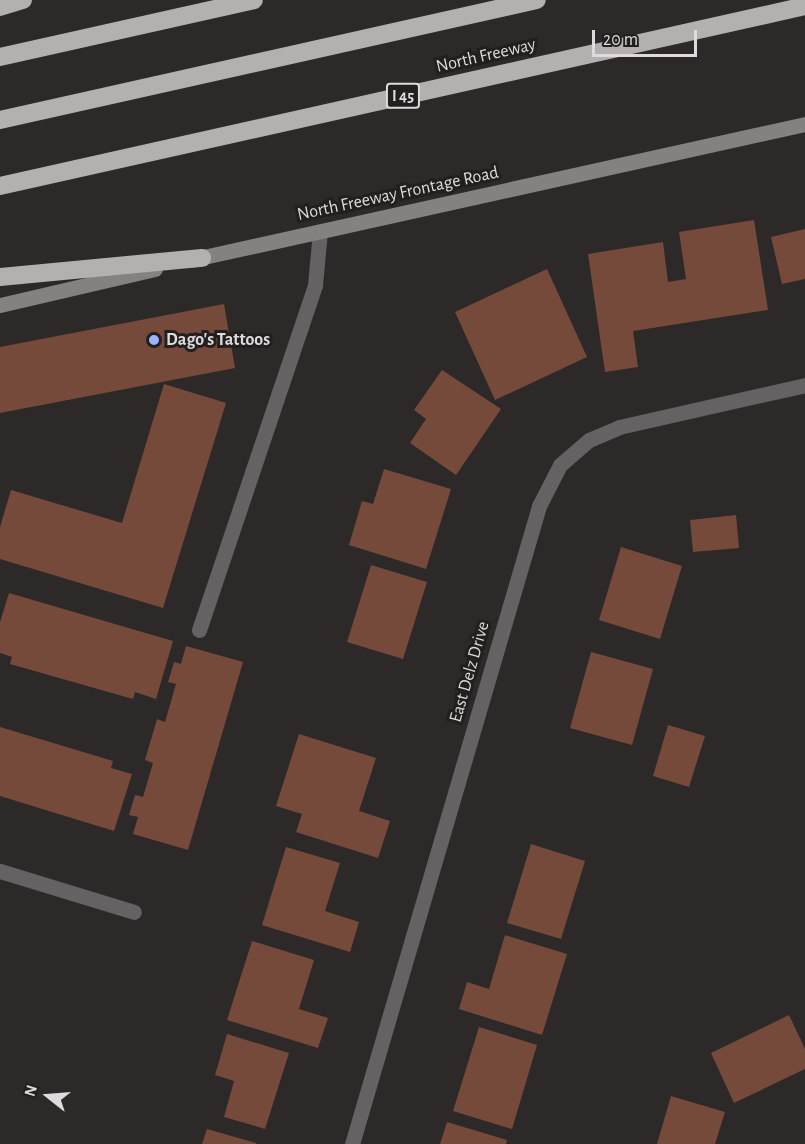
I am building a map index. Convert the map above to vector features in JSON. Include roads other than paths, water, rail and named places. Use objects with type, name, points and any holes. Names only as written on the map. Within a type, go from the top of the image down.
[{"type":"highway","points":[[0,7],[23,0]]},
{"type":"highway","points":[[0,57],[254,0]]},
{"type":"highway","points":[[0,120],[537,0]]},
{"type":"highway","name":"North Freeway","points":[[0,186],[805,6]]},
{"type":"highway","points":[[0,277],[202,258]]},
{"type":"main road","name":"North Freeway Frontage Road","points":[[0,305],[320,231],[805,124]]},
{"type":"street","points":[[199,630],[315,285],[320,231]]},
{"type":"street","name":"East Delz Drive","points":[[352,1144],[538,506],[560,465],[590,440],[618,427],[805,385]]},
{"type":"street","points":[[0,871],[134,912]]},
{"type":"place","name":"Dago's Tattoos","points":[[154,340]]}]
